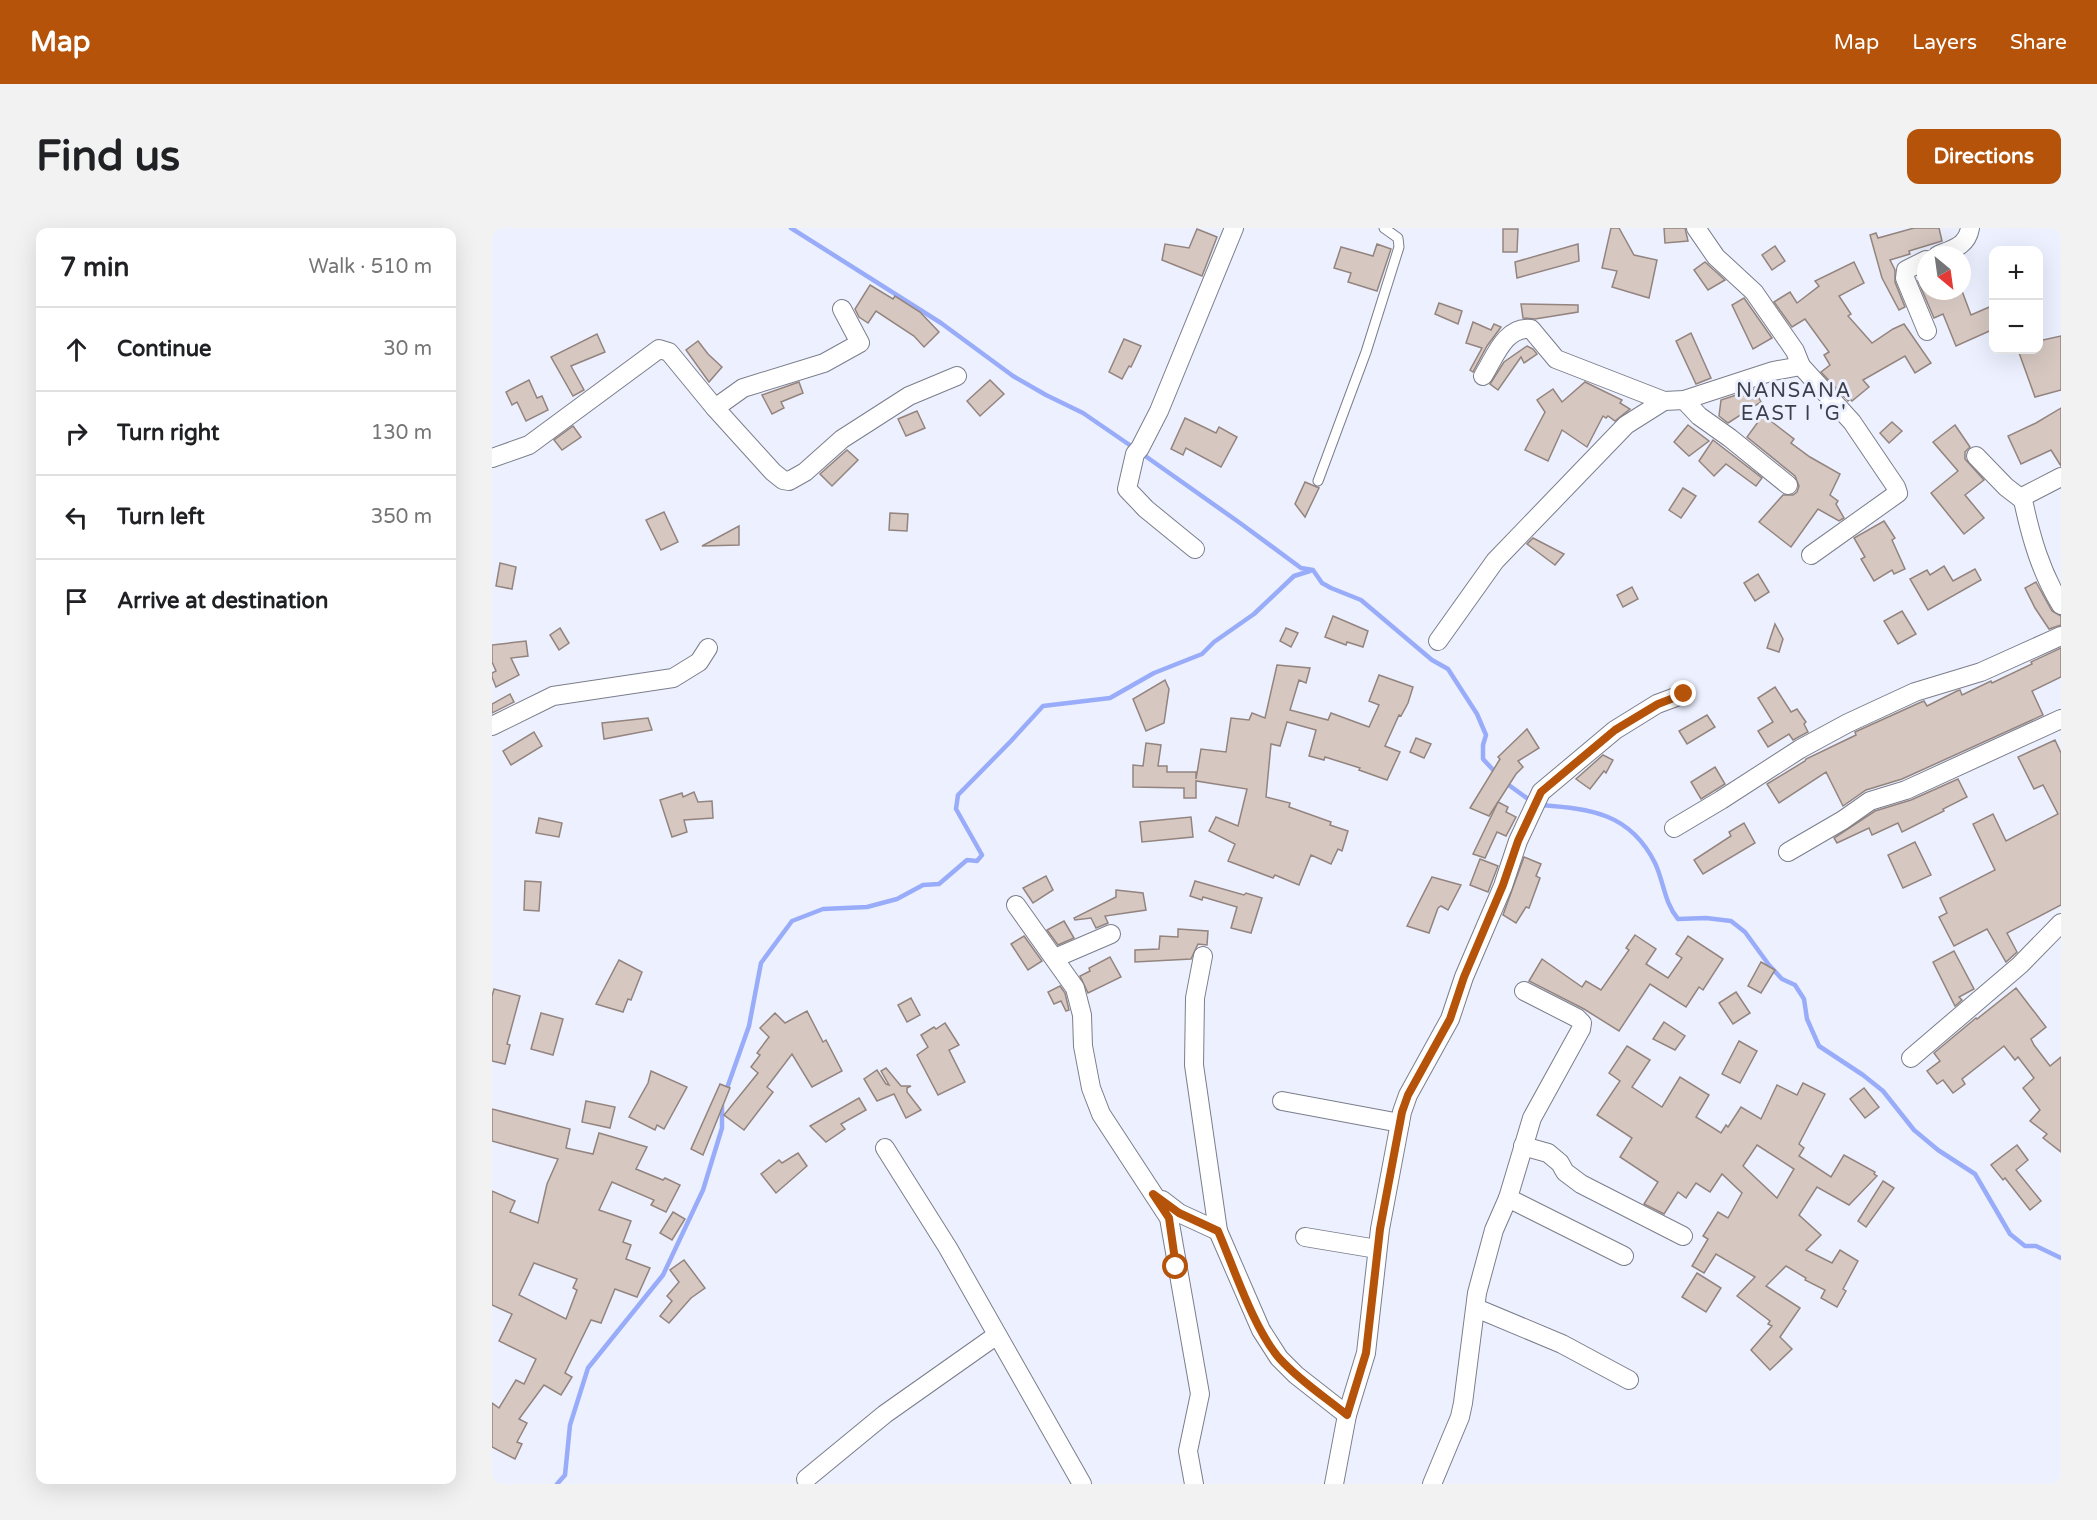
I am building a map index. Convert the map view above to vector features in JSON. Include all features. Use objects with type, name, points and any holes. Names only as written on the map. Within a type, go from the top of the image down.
[{"type":"street","points":[[1195,549],[1146,509],[1127,489],[1138,451],[1162,403],[1234,228]]},
{"type":"street","points":[[1696,228],[1716,257],[1755,292],[1795,351],[1801,366],[1852,422],[1896,487],[1898,493],[1811,555]]},
{"type":"street","points":[[1958,246],[1964,243],[1970,228]]},
{"type":"street","points":[[1917,264],[1906,270],[1905,278],[1927,331]]},
{"type":"street","points":[[715,408],[743,388],[824,363],[860,343],[842,309]]},
{"type":"street","points":[[1483,376],[1509,334],[1522,328],[1531,329],[1556,359],[1664,401],[1684,400],[1773,371],[1801,366]]},
{"type":"street","points":[[492,458],[529,445],[659,350],[669,352],[715,408],[773,472],[783,480],[789,481],[805,472],[842,439],[900,401],[957,376]]},
{"type":"street","points":[[1684,400],[1699,416],[1788,485]]},
{"type":"street","points":[[1438,641],[1495,561],[1626,425],[1664,401]]},
{"type":"street","points":[[1976,456],[2006,487],[2023,500],[2038,560],[2061,605]]},
{"type":"street","points":[[2023,500],[2026,495],[2061,477]]},
{"type":"street","points":[[1674,828],[1800,749],[1848,723],[1915,692],[1981,672],[2061,636]]},
{"type":"street","points":[[492,726],[553,696],[673,678],[699,662],[708,648]]},
{"type":"street","points":[[1334,1484],[1347,1415],[1366,1353],[1377,1249],[1400,1123],[1408,1095],[1450,1019],[1464,977],[1503,885],[1518,841],[1537,800],[1615,730],[1658,704],[1684,694]]},
{"type":"street","points":[[1788,852],[1843,820],[1870,801],[1906,790],[2061,720]]},
{"type":"street","points":[[1016,905],[1075,988],[1082,1015],[1083,1046],[1090,1088],[1101,1114],[1169,1218],[1200,1394],[1188,1451],[1194,1484]]},
{"type":"street","points":[[1911,1058],[2020,965],[2061,923]]},
{"type":"street","points":[[1055,958],[1111,934]]},
{"type":"street","points":[[1203,956],[1195,998],[1194,1065],[1218,1231],[1261,1330],[1279,1358],[1296,1375],[1347,1415]]},
{"type":"street","points":[[1431,1484],[1460,1417],[1477,1293],[1494,1230],[1508,1198],[1532,1118],[1581,1029],[1582,1023],[1577,1018],[1524,991]]},
{"type":"street","points":[[1282,1101],[1400,1123]]},
{"type":"street","points":[[1523,1146],[1548,1153],[1560,1163],[1565,1172],[1581,1184],[1683,1236]]},
{"type":"street","points":[[885,1148],[948,1248],[1083,1484]]},
{"type":"street","points":[[1153,1194],[1179,1213],[1218,1231]]},
{"type":"street","points":[[1508,1198],[1624,1256]]},
{"type":"street","points":[[1305,1237],[1377,1249]]},
{"type":"street","points":[[1476,1308],[1562,1344],[1629,1380]]},
{"type":"street","points":[[806,1479],[885,1414],[997,1335]]},
{"type":"lane","points":[[1318,481],[1366,351],[1399,247],[1398,238],[1384,228]]},
{"type":"building","points":[[1611,228],[1619,228],[1634,255],[1657,260],[1649,298],[1612,287],[1617,271],[1602,268]]},
{"type":"building","points":[[1664,228],[1685,228],[1688,241],[1665,243]]},
{"type":"building","points":[[1914,228],[1939,228],[1942,241],[1917,246],[1917,249],[1909,251],[1910,254],[1890,260],[1895,270],[1895,282],[1905,307],[1899,310],[1882,278],[1870,235],[1876,233],[1878,238]]},
{"type":"building","points":[[1197,229],[1217,237],[1202,276],[1162,260],[1165,244],[1189,248]]},
{"type":"building","points":[[1503,229],[1518,229],[1517,252],[1503,252]]},
{"type":"building","points":[[1377,244],[1391,249],[1377,291],[1348,282],[1351,273],[1334,268],[1341,247],[1373,256]]},
{"type":"building","points":[[1578,244],[1579,261],[1517,278],[1515,262]]},
{"type":"building","points":[[1775,246],[1785,261],[1772,270],[1762,255]]},
{"type":"building","points":[[1705,262],[1725,280],[1708,290],[1694,270]]},
{"type":"building","points":[[1854,262],[1864,283],[1839,296],[1851,314],[1848,316],[1872,343],[1904,324],[1931,363],[1915,373],[1905,356],[1863,380],[1869,387],[1852,401],[1850,399],[1848,401],[1821,372],[1830,365],[1824,355],[1829,352],[1805,319],[1792,327],[1774,302],[1790,292],[1797,303],[1819,286],[1815,281]]},
{"type":"building","points":[[870,285],[893,299],[895,296],[920,312],[939,332],[924,347],[914,336],[876,311],[868,323],[859,317],[855,309]]},
{"type":"building","points":[[1744,298],[1772,338],[1753,349],[1732,305]]},
{"type":"building","points":[[1926,300],[1965,300],[1971,315],[1989,307],[1989,331],[1956,346],[1943,314],[1934,318]]},
{"type":"building","points":[[1439,303],[1462,311],[1458,324],[1435,314]]},
{"type":"building","points":[[1521,304],[1578,305],[1578,312],[1535,319],[1523,318]]},
{"type":"building","points":[[1473,322],[1491,330],[1494,324],[1501,327],[1487,346],[1473,372],[1470,370],[1482,348],[1466,343]]},
{"type":"building","points":[[1691,333],[1711,378],[1696,384],[1676,341]]},
{"type":"building","points":[[597,334],[605,352],[571,366],[584,390],[573,396],[551,357]]},
{"type":"building","points":[[2061,336],[2061,390],[2035,397],[2019,354],[2043,354],[2043,340]]},
{"type":"building","points":[[1124,339],[1141,346],[1131,367],[1129,366],[1122,379],[1109,372]]},
{"type":"building","points":[[698,341],[722,367],[709,382],[686,350]]},
{"type":"building","points":[[1527,346],[1537,354],[1524,363],[1521,357],[1498,390],[1490,384],[1504,362]]},
{"type":"building","points":[[529,380],[537,398],[542,396],[548,410],[526,421],[517,402],[512,405],[506,392]]},
{"type":"building","points":[[990,380],[1004,394],[980,416],[967,401]]},
{"type":"building","points":[[799,382],[803,393],[781,402],[784,408],[772,414],[762,395]]},
{"type":"building","points":[[1585,382],[1622,400],[1620,403],[1630,409],[1615,421],[1608,416],[1606,418],[1603,416],[1587,447],[1562,430],[1548,461],[1525,450],[1545,412],[1537,400],[1553,389],[1562,402]]},
{"type":"building","points":[[1754,389],[1761,402],[1728,423],[1719,416],[1721,400]]},
{"type":"building","points":[[2061,408],[2061,466],[2051,450],[2021,464],[2008,436]]},
{"type":"building","points":[[917,411],[925,428],[906,436],[898,419]]},
{"type":"building","points":[[1763,415],[1794,439],[1791,443],[1840,474],[1830,495],[1838,501],[1836,504],[1844,518],[1839,521],[1818,509],[1791,547],[1759,522],[1783,495],[1793,495],[1799,486],[1795,476],[1747,437]]},
{"type":"building","points":[[1185,418],[1216,433],[1219,427],[1237,437],[1221,467],[1186,448],[1183,455],[1171,449]]},
{"type":"building","points":[[1892,422],[1902,431],[1889,443],[1880,433]]},
{"type":"building","points":[[1688,425],[1709,441],[1689,456],[1674,442]]},
{"type":"building","points":[[1955,425],[1970,447],[1965,452],[1965,459],[1984,480],[1965,495],[1984,518],[1964,534],[1931,493],[1958,471],[1933,442]]},
{"type":"building","points":[[573,426],[581,437],[562,450],[554,440]]},
{"type":"building","points":[[1713,440],[1762,478],[1756,486],[1726,464],[1714,476],[1699,461]]},
{"type":"building","points":[[847,450],[858,460],[832,486],[820,474]]},
{"type":"building","points":[[1305,482],[1319,488],[1305,517],[1295,504]]},
{"type":"building","points":[[1683,488],[1696,496],[1681,518],[1669,510]]},
{"type":"building","points":[[664,512],[678,542],[661,550],[646,520]]},
{"type":"building","points":[[890,513],[908,514],[907,531],[889,530]]},
{"type":"building","points":[[1884,521],[1895,538],[1892,540],[1905,569],[1894,574],[1892,570],[1874,581],[1861,559],[1865,557],[1854,538]]},
{"type":"building","points":[[739,526],[739,545],[702,546]]},
{"type":"building","points":[[1533,538],[1564,554],[1555,565],[1527,544]]},
{"type":"building","points":[[500,563],[516,567],[512,589],[496,586]]},
{"type":"building","points":[[1944,566],[1953,581],[1975,569],[1981,580],[1928,610],[1910,579],[1927,570],[1930,575]]},
{"type":"building","points":[[1758,574],[1769,592],[1755,601],[1744,583]]},
{"type":"building","points":[[2036,582],[2052,611],[2061,616],[2061,625],[2049,629],[2035,608],[2025,588]]},
{"type":"building","points":[[1632,587],[1638,599],[1623,607],[1617,595]]},
{"type":"building","points":[[1902,611],[1916,634],[1898,644],[1884,621]]},
{"type":"building","points":[[1333,616],[1368,631],[1363,647],[1347,642],[1346,645],[1325,637]]},
{"type":"building","points":[[1775,624],[1783,639],[1779,652],[1767,648]]},
{"type":"building","points":[[560,628],[569,643],[559,650],[550,635]]},
{"type":"building","points":[[1286,628],[1298,633],[1291,647],[1280,641]]},
{"type":"building","points":[[526,641],[528,656],[511,658],[519,675],[496,687],[492,677],[492,673],[496,671],[492,662],[492,645]]},
{"type":"building","points":[[2061,648],[2061,677],[2032,691],[2043,715],[1902,779],[1866,790],[1843,806],[1826,772],[1779,803],[1767,784],[1806,759],[1856,735],[1855,732],[1924,701],[1927,706],[1957,691],[1960,690],[1962,695],[1991,681],[1992,683]]},
{"type":"building","points":[[1277,665],[1310,668],[1306,683],[1299,680],[1290,710],[1328,720],[1331,713],[1369,727],[1379,705],[1369,701],[1379,675],[1413,687],[1408,703],[1401,716],[1399,715],[1385,746],[1400,752],[1387,780],[1359,770],[1360,768],[1325,757],[1324,760],[1309,756],[1316,730],[1287,722],[1280,746],[1271,744],[1266,797],[1290,803],[1289,807],[1331,822],[1330,825],[1348,831],[1342,851],[1338,849],[1331,864],[1311,855],[1299,885],[1228,861],[1235,844],[1209,831],[1216,817],[1238,826],[1247,789],[1196,781],[1196,798],[1184,798],[1184,788],[1133,787],[1133,765],[1143,766],[1146,743],[1161,745],[1158,766],[1167,766],[1167,772],[1196,772],[1196,779],[1201,749],[1226,752],[1231,718],[1249,720],[1252,713],[1265,718]]},
{"type":"building","points":[[1165,680],[1169,689],[1164,723],[1146,731],[1133,699]]},
{"type":"building","points":[[1775,687],[1791,712],[1797,709],[1806,722],[1804,724],[1808,732],[1793,740],[1789,734],[1768,747],[1758,731],[1773,722],[1758,698]]},
{"type":"building","points":[[510,694],[514,702],[492,713],[492,704]]},
{"type":"building","points":[[1707,715],[1715,727],[1687,744],[1679,731]]},
{"type":"building","points":[[648,718],[652,730],[604,739],[602,723]]},
{"type":"building","points":[[1527,729],[1539,748],[1518,761],[1523,767],[1489,816],[1470,808],[1500,759],[1498,757]]},
{"type":"building","points":[[534,732],[542,746],[511,765],[503,751]]},
{"type":"building","points":[[1416,738],[1431,744],[1424,758],[1410,752]]},
{"type":"building","points":[[2055,740],[2061,753],[2061,905],[2007,933],[2017,952],[2006,962],[1987,929],[1954,946],[1939,917],[1947,913],[1940,898],[1995,870],[1973,824],[1993,814],[2006,841],[2058,814],[2043,785],[2034,789],[2018,757]]},
{"type":"building","points":[[1603,755],[1613,760],[1606,773],[1604,771],[1590,789],[1576,779]]},
{"type":"building","points":[[1715,767],[1725,784],[1701,799],[1691,782]]},
{"type":"building","points":[[1958,779],[1967,797],[1902,832],[1898,823],[1872,835],[1869,828],[1837,843],[1834,838],[1875,811],[1911,800]]},
{"type":"building","points":[[694,792],[698,802],[712,801],[713,818],[684,820],[687,832],[672,837],[660,800],[682,793],[683,797]]},
{"type":"building","points":[[1498,802],[1508,807],[1506,812],[1516,817],[1506,836],[1497,832],[1485,858],[1473,854]]},
{"type":"building","points":[[1191,817],[1193,837],[1142,842],[1140,822]]},
{"type":"building","points":[[539,818],[562,823],[559,837],[536,833]]},
{"type":"building","points":[[1744,823],[1755,843],[1703,874],[1694,860],[1731,836],[1729,832]]},
{"type":"building","points":[[1915,842],[1931,875],[1903,888],[1888,855]]},
{"type":"building","points":[[1524,857],[1541,864],[1536,876],[1540,878],[1529,908],[1526,907],[1516,923],[1503,915]]},
{"type":"building","points":[[1480,859],[1498,866],[1488,892],[1470,885]]},
{"type":"building","points":[[1046,876],[1053,890],[1033,903],[1023,888]]},
{"type":"building","points":[[1432,877],[1461,885],[1448,910],[1441,906],[1438,908],[1429,933],[1407,926]]},
{"type":"building","points":[[525,881],[541,882],[539,911],[524,910]]},
{"type":"building","points":[[1195,881],[1262,898],[1251,933],[1231,928],[1237,907],[1203,897],[1202,900],[1190,896]]},
{"type":"building","points":[[1116,890],[1143,893],[1146,910],[1105,916],[1108,923],[1096,928],[1091,918],[1075,920],[1074,918],[1116,897]]},
{"type":"building","points":[[1064,921],[1074,938],[1058,945],[1047,930]]},
{"type":"building","points":[[1178,929],[1208,931],[1207,945],[1198,944],[1191,959],[1135,962],[1135,950],[1159,949],[1160,936],[1178,937]]},
{"type":"building","points":[[1635,935],[1656,949],[1646,964],[1668,978],[1682,958],[1676,954],[1688,936],[1723,959],[1703,990],[1699,987],[1686,1007],[1650,984],[1619,1031],[1584,1009],[1529,981],[1542,959],[1582,987],[1586,981],[1601,990],[1629,950],[1626,948]]},
{"type":"building","points":[[1024,936],[1042,961],[1028,970],[1011,944]]},
{"type":"building","points":[[1954,951],[1974,989],[1959,997],[1962,1000],[1955,1006],[1933,962]]},
{"type":"building","points":[[1110,957],[1121,977],[1088,993],[1080,976],[1090,971],[1089,968]]},
{"type":"building","points":[[619,960],[642,972],[631,1000],[628,999],[623,1012],[596,1004]]},
{"type":"building","points":[[1761,962],[1775,970],[1761,993],[1748,986]]},
{"type":"building","points":[[1060,986],[1065,993],[1069,1010],[1066,1011],[1061,1001],[1054,1004],[1048,992]]},
{"type":"building","points":[[2016,988],[2046,1027],[2031,1039],[2034,1045],[2050,1066],[2061,1057],[2061,1152],[2043,1138],[2047,1134],[2030,1121],[2040,1110],[2023,1088],[2034,1078],[2018,1057],[2015,1060],[2004,1046],[1962,1079],[1965,1084],[1953,1093],[1943,1080],[1937,1084],[1927,1071],[1940,1061],[1934,1053]]},
{"type":"building","points":[[494,989],[520,996],[507,1044],[510,1045],[505,1064],[492,1061],[492,996]]},
{"type":"building","points":[[1736,992],[1750,1013],[1733,1024],[1719,1003]]},
{"type":"building","points":[[911,998],[920,1015],[907,1022],[898,1005]]},
{"type":"building","points":[[807,1011],[842,1071],[812,1087],[792,1054],[767,1087],[773,1092],[744,1130],[724,1115],[758,1073],[751,1067],[760,1055],[757,1053],[769,1037],[760,1028],[775,1013],[785,1023]]},
{"type":"building","points":[[541,1013],[563,1019],[553,1055],[531,1049]]},
{"type":"building","points":[[1664,1022],[1685,1036],[1675,1050],[1653,1039]]},
{"type":"building","points":[[945,1023],[959,1045],[949,1050],[965,1082],[938,1095],[917,1055],[928,1047],[921,1035]]},
{"type":"building","points":[[1739,1041],[1757,1051],[1740,1083],[1722,1074]]},
{"type":"building","points":[[1627,1046],[1650,1060],[1632,1087],[1662,1107],[1680,1077],[1709,1095],[1696,1117],[1721,1133],[1726,1125],[1728,1127],[1741,1107],[1761,1119],[1777,1085],[1797,1095],[1803,1083],[1825,1094],[1799,1144],[1804,1148],[1799,1156],[1831,1177],[1844,1155],[1875,1172],[1877,1176],[1849,1205],[1817,1187],[1799,1215],[1821,1235],[1806,1250],[1832,1263],[1840,1250],[1858,1261],[1843,1289],[1846,1291],[1837,1307],[1821,1298],[1825,1290],[1805,1280],[1806,1278],[1786,1266],[1766,1286],[1800,1308],[1780,1337],[1792,1349],[1770,1370],[1751,1350],[1772,1326],[1768,1324],[1770,1321],[1737,1296],[1755,1277],[1716,1254],[1704,1273],[1692,1266],[1708,1239],[1703,1236],[1718,1212],[1728,1218],[1742,1193],[1722,1174],[1710,1192],[1696,1183],[1686,1198],[1678,1192],[1664,1214],[1644,1204],[1658,1182],[1620,1157],[1632,1138],[1597,1115],[1620,1081],[1609,1073]],"holes":[[[1757,1145],[1794,1169],[1777,1198],[1743,1166]]]},
{"type":"building","points":[[886,1068],[901,1086],[911,1086],[907,1088],[907,1092],[921,1110],[906,1118],[894,1094],[877,1101],[864,1079],[877,1070],[889,1085],[881,1071]]},
{"type":"building","points":[[651,1071],[687,1087],[664,1129],[657,1125],[655,1130],[629,1117],[648,1083]]},
{"type":"building","points":[[720,1084],[730,1088],[703,1155],[691,1149]]},
{"type":"building","points":[[1864,1088],[1879,1107],[1865,1118],[1850,1099]]},
{"type":"building","points":[[859,1098],[866,1110],[841,1124],[845,1129],[826,1142],[810,1126]]},
{"type":"building","points":[[586,1101],[615,1107],[610,1128],[582,1122]]},
{"type":"building","points":[[492,1109],[570,1129],[566,1148],[593,1154],[599,1133],[647,1147],[636,1169],[680,1185],[666,1212],[651,1205],[654,1200],[612,1182],[599,1210],[631,1221],[623,1242],[631,1245],[626,1259],[650,1268],[637,1297],[615,1289],[601,1323],[591,1320],[565,1373],[572,1377],[561,1395],[544,1385],[519,1419],[527,1423],[517,1442],[522,1444],[515,1459],[492,1447],[492,1403],[499,1408],[516,1380],[524,1384],[536,1359],[499,1341],[512,1314],[492,1305],[492,1191],[515,1201],[510,1212],[538,1223],[547,1184],[558,1159],[492,1141]],"holes":[[[534,1263],[577,1279],[573,1288],[577,1290],[566,1319],[519,1295]]]},
{"type":"building","points":[[2017,1145],[2028,1160],[2016,1170],[2041,1201],[2030,1210],[2005,1178],[2003,1180],[1991,1165]]},
{"type":"building","points":[[798,1153],[807,1166],[776,1193],[761,1174],[779,1160],[782,1163]]},
{"type":"building","points":[[1883,1181],[1894,1188],[1866,1227],[1858,1221]]},
{"type":"building","points":[[673,1212],[685,1219],[672,1240],[660,1233]]},
{"type":"building","points":[[684,1260],[705,1288],[691,1298],[669,1323],[660,1316],[672,1301],[667,1296],[679,1282],[670,1270]]},
{"type":"building","points":[[1697,1273],[1721,1288],[1706,1312],[1682,1297]]},
{"type":"waterway","points":[[791,228],[941,323],[1013,376],[1083,413],[1134,448]]},
{"type":"waterway","points":[[1141,453],[1301,568],[1313,570],[1322,583],[1361,600],[1432,660],[1448,669],[1477,714],[1486,735],[1483,759],[1496,773]]},
{"type":"waterway","points":[[726,1091],[749,1026],[761,963],[792,921],[823,909],[867,907],[897,899],[923,885],[939,884],[967,860],[977,861],[982,855],[956,809],[958,795],[1043,706],[1110,698],[1154,673],[1202,654],[1214,642],[1254,614],[1294,576],[1310,571]]},
{"type":"waterway","points":[[1506,783],[1531,801]]},
{"type":"waterway","points":[[1541,805],[1592,812],[1607,817],[1634,833],[1655,863],[1667,899],[1678,919],[1706,918],[1731,921],[1745,932],[1782,979],[1795,985],[1804,999],[1807,1019],[1819,1046],[1883,1091],[1914,1130],[1938,1150],[1975,1174],[2010,1234],[2025,1246],[2036,1246],[2061,1258]]},
{"type":"waterway","points":[[557,1484],[565,1475],[570,1425],[588,1368],[663,1275],[703,1190],[722,1128],[722,1105]]},
{"type":"district","name":"NANSANA EAST I 'G'","points":[[1794,402]]},
{"type":"route","points":[[1176,1267],[1169,1218],[1153,1194],[1179,1213],[1218,1231],[1261,1330],[1279,1358],[1296,1375],[1347,1415],[1366,1353],[1377,1249],[1402,1112],[1408,1095],[1450,1019],[1464,977],[1503,885],[1518,841],[1541,792],[1615,730],[1658,704],[1684,694]]}]
